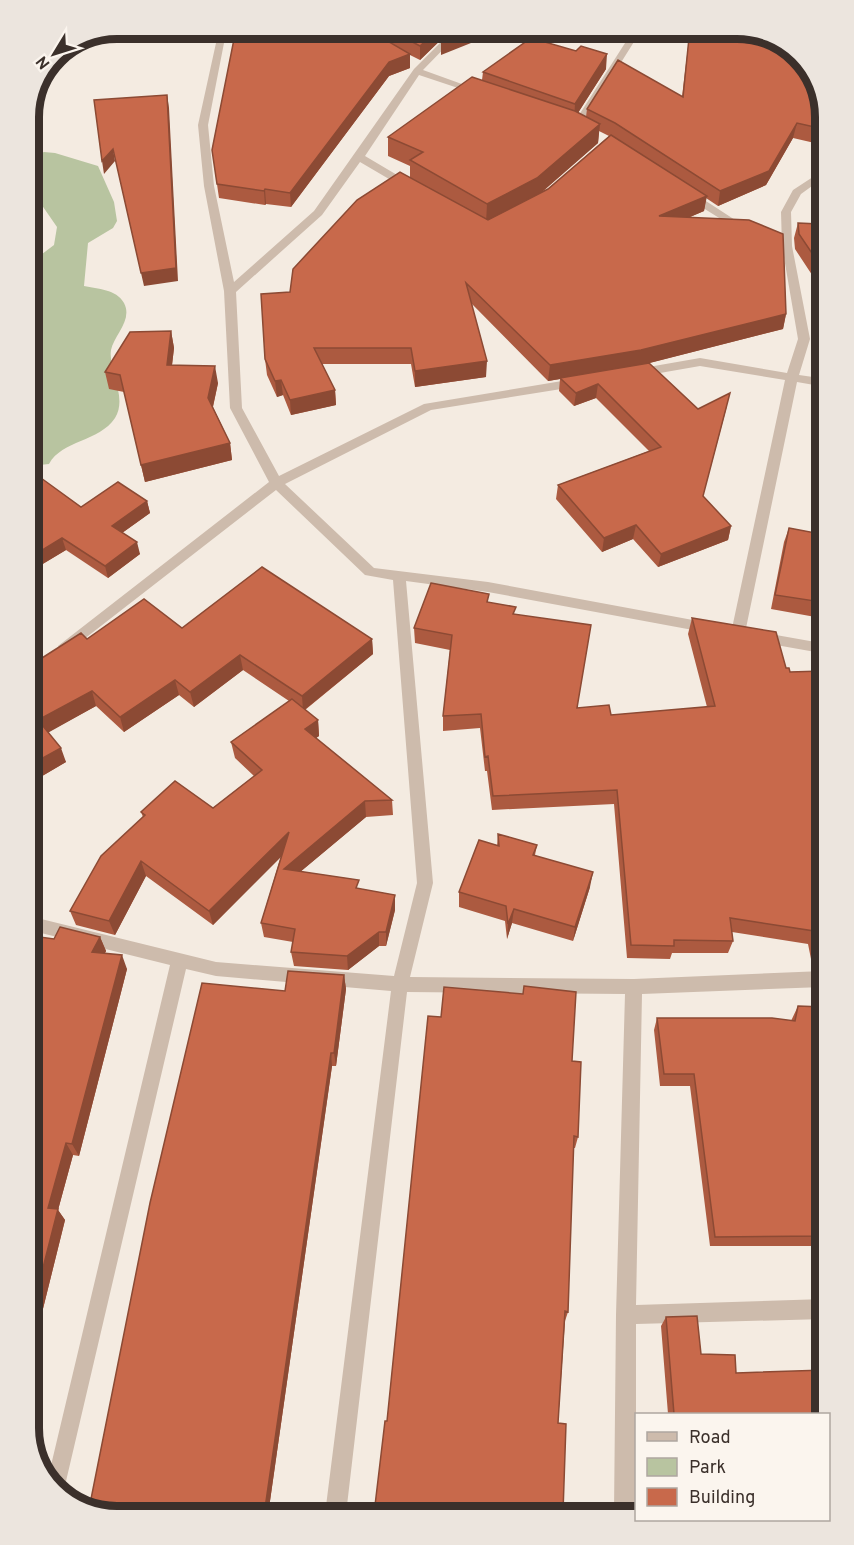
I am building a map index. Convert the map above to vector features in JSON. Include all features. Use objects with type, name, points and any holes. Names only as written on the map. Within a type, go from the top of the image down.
[{"type":"street","points":[[222,39],[203,125],[209,186],[230,291],[236,408],[276,483],[370,572],[488,587],[815,647]]},
{"type":"street","points":[[230,291],[318,213],[359,157],[416,67],[448,39]]},
{"type":"street","points":[[566,122],[581,128],[632,39]]},
{"type":"street","points":[[416,67],[491,96]]},
{"type":"street","points":[[359,157],[417,191]]},
{"type":"street","points":[[738,633],[792,377],[804,339],[783,244],[786,212],[797,192],[815,179]]},
{"type":"street","points":[[679,188],[738,226],[758,234]]},
{"type":"street","points":[[621,375],[700,362],[815,381]]},
{"type":"street","points":[[50,657],[276,483],[428,407],[598,379]]},
{"type":"street","points":[[335,1506],[400,984],[425,883],[399,576]]},
{"type":"street","points":[[39,925],[216,969],[400,984],[634,987],[815,979]]},
{"type":"street","points":[[58,1479],[180,960]]},
{"type":"street","points":[[625,1506],[626,1315],[634,987]]},
{"type":"street","points":[[626,1315],[815,1310]]},
{"type":"green space","points":[[55,153],[98,166],[114,202],[117,221],[113,228],[88,243],[84,286],[106,290],[121,298],[126,315],[111,350],[112,367],[119,393],[115,418],[100,432],[63,450],[49,464],[39,465],[39,256],[54,245],[57,227],[39,201],[39,154]]},
{"type":"building","points":[[234,39],[384,39],[410,54],[389,62],[290,193],[217,184],[212,150]]},
{"type":"building","points":[[407,39],[427,39],[420,46]]},
{"type":"building","points":[[530,39],[576,51],[581,46],[607,54],[575,104],[483,72]]},
{"type":"building","points":[[689,39],[764,44],[789,58],[802,73],[814,101],[815,127],[797,123],[769,171],[720,191],[615,123],[587,109],[618,60],[683,97]]},
{"type":"building","points":[[472,77],[575,111],[600,124],[537,178],[487,204],[410,160],[423,152],[388,137]]},
{"type":"building","points":[[167,95],[176,268],[141,273],[113,149],[102,161],[94,100]]},
{"type":"building","points":[[611,135],[707,196],[659,216],[749,220],[783,234],[786,314],[641,350],[550,365],[466,283],[487,361],[415,371],[411,348],[314,348],[335,390],[290,400],[281,380],[275,381],[265,359],[261,294],[290,292],[293,269],[357,200],[400,172],[488,220],[548,189]]},
{"type":"building","points":[[798,223],[815,224],[815,258],[799,234]]},
{"type":"building","points":[[171,331],[167,365],[215,366],[208,398],[230,443],[141,465],[120,375],[105,372],[130,332]]},
{"type":"building","points":[[649,363],[698,409],[730,393],[703,496],[731,526],[661,554],[636,525],[604,538],[558,485],[661,447],[598,384],[576,393],[560,378]]},
{"type":"building","points":[[41,478],[81,507],[118,482],[147,501],[112,526],[137,542],[105,566],[62,538],[39,552],[39,479]]},
{"type":"building","points":[[789,528],[815,533],[815,601],[775,595]]},
{"type":"building","points":[[262,567],[372,639],[302,696],[240,655],[190,692],[175,680],[120,717],[92,691],[39,719],[39,660],[81,633],[87,639],[144,599],[182,628]]},
{"type":"building","points":[[431,583],[489,594],[487,602],[516,607],[513,614],[591,625],[577,708],[609,705],[611,715],[715,706],[692,618],[776,632],[786,668],[789,668],[790,672],[815,671],[815,936],[814,931],[730,918],[733,941],[674,940],[674,946],[631,945],[617,790],[493,796],[488,756],[485,757],[481,714],[443,716],[452,635],[414,628]]},
{"type":"building","points":[[292,699],[318,720],[305,729],[392,800],[365,801],[284,869],[359,880],[356,888],[395,895],[386,932],[379,932],[347,956],[291,952],[295,929],[261,923],[289,832],[209,911],[141,861],[109,921],[70,911],[101,856],[145,815],[141,812],[175,781],[213,808],[262,770],[231,742]]},
{"type":"building","points":[[39,721],[61,748],[39,760]]},
{"type":"building","points":[[498,834],[537,845],[533,855],[593,872],[575,927],[514,909],[508,924],[506,906],[459,892],[479,840],[499,846]]},
{"type":"building","points":[[60,927],[100,937],[92,952],[122,955],[72,1144],[66,1143],[48,1208],[58,1209],[39,1283],[39,937],[54,939]]},
{"type":"building","points":[[288,971],[344,975],[265,1506],[112,1506],[92,1502],[150,1203],[202,983],[285,991]]},
{"type":"building","points":[[524,986],[576,992],[572,1061],[581,1062],[578,1137],[574,1136],[568,1312],[565,1311],[558,1423],[566,1424],[563,1506],[375,1506],[385,1421],[387,1421],[428,1016],[441,1017],[444,987],[523,994]]},
{"type":"building","points":[[798,1006],[815,1007],[815,1236],[715,1237],[694,1074],[664,1074],[657,1018],[772,1018],[795,1021]]},
{"type":"building","points":[[697,1316],[701,1354],[735,1355],[736,1373],[815,1370],[815,1413],[674,1413],[666,1317]]}]
